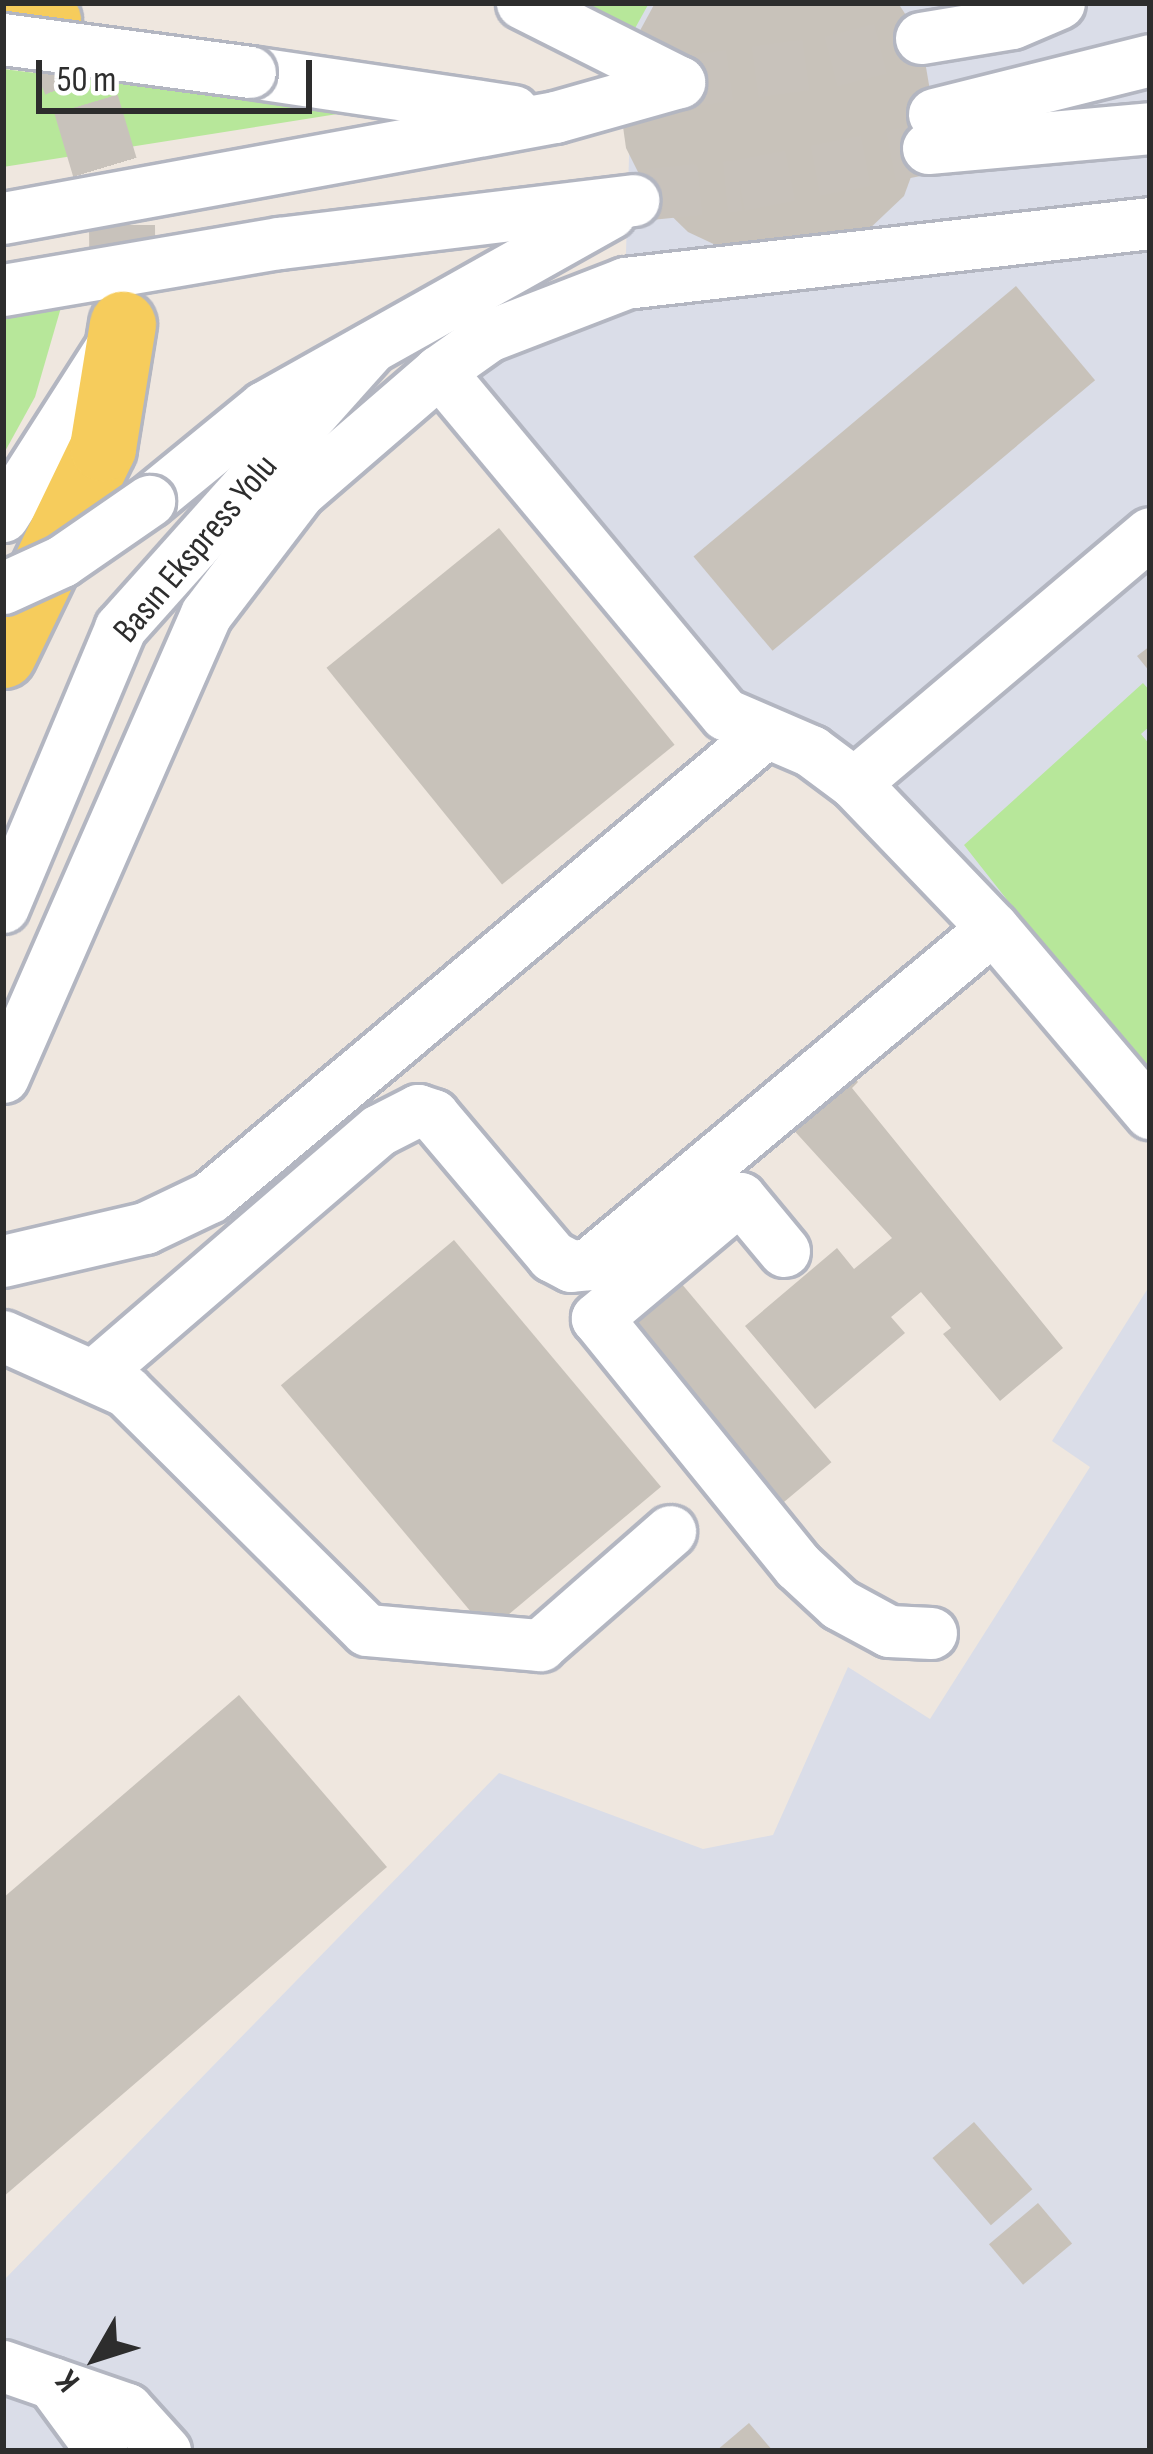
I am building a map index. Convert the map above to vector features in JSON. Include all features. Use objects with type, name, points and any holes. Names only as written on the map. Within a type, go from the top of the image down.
[{"type":"main road","points":[[3,655],[103,448],[123,325]]},
{"type":"lane","points":[[3,218],[555,117],[679,82],[522,3]]},
{"type":"lane","points":[[921,38],[1012,23],[1059,3]]},
{"type":"lane","points":[[31,16],[250,72],[555,117]]},
{"type":"lane","points":[[1140,141],[931,131],[1150,60]]},
{"type":"lane","points":[[3,290],[279,243],[641,197],[264,407],[149,501],[62,561],[3,587]]},
{"type":"lane","points":[[3,1077],[206,614],[299,492],[439,371],[488,336],[625,283],[1150,223]]},
{"type":"lane","points":[[3,516],[56,443],[123,325]]},
{"type":"lane","name":"Basın Ekspress Yolu","points":[[3,907],[120,628],[370,348]]},
{"type":"lane","points":[[439,371],[725,714],[811,752],[854,783],[993,928],[1150,1113]]},
{"type":"lane","points":[[854,783],[1150,532]]},
{"type":"lane","points":[[3,1261],[146,1228],[210,1197],[764,734]]},
{"type":"lane","points":[[95,1374],[379,1130],[418,1109],[433,1115],[552,1256],[571,1267],[589,1264],[993,928]]},
{"type":"lane","points":[[784,1251],[740,1198],[597,1318],[798,1566],[839,1604],[890,1630],[931,1633]]},
{"type":"lane","points":[[3,1336],[126,1391],[367,1630],[540,1646],[670,1531]]},
{"type":"lane","points":[[3,2366],[127,2409],[165,2451]]},
{"type":"lane","points":[[52,2384],[102,2451]]},
{"type":"shaded area","points":[[555,3],[1150,3],[1150,1113],[993,928],[764,734],[439,371],[625,283],[633,32]]},
{"type":"shaded area","points":[[1150,1285],[1150,2451],[3,2451],[3,2281],[499,1773],[703,1849],[773,1835],[848,1667],[930,1719],[1090,1467],[1052,1441]]},
{"type":"green space","points":[[556,3],[649,3],[633,32]]},
{"type":"green space","points":[[3,69],[350,112],[3,167]]},
{"type":"green space","points":[[62,304],[35,397],[3,455],[3,314]]},
{"type":"green space","points":[[1143,683],[1150,691],[1150,726],[1141,734],[1150,745],[1150,1082],[964,845]]},
{"type":"building","points":[[655,3],[898,3],[921,38],[934,114],[904,196],[866,232],[737,255],[688,232],[649,194],[626,148],[619,98],[624,60]]},
{"type":"building","points":[[1016,286],[1095,380],[773,651],[693,557]]},
{"type":"building","points":[[499,528],[675,745],[502,885],[326,668]]},
{"type":"building","points":[[1150,646],[1150,672],[1137,656]]},
{"type":"building","points":[[841,1062],[858,1082],[852,1088],[1063,1348],[1000,1401],[943,1334],[951,1328],[921,1292],[891,1317],[905,1333],[815,1409],[745,1326],[837,1248],[854,1269],[892,1238],[779,1114]]},
{"type":"building","points":[[454,1240],[661,1487],[488,1632],[281,1385]]},
{"type":"building","points":[[681,1283],[831,1462],[780,1505],[630,1326]]},
{"type":"building","points":[[239,1695],[387,1867],[3,2197],[3,1898]]},
{"type":"building","points":[[974,2122],[1032,2189],[991,2225],[932,2158]]},
{"type":"building","points":[[1038,2203],[1072,2244],[1023,2285],[989,2244]]},
{"type":"building","points":[[749,2423],[773,2451],[716,2451]]},
{"type":"tunnel","points":[[48,21],[86,104],[122,225],[123,325]]},
{"type":"tunnel","points":[[679,82],[831,61],[921,38]]},
{"type":"tunnel","points":[[649,194],[740,185],[928,148]]}]
